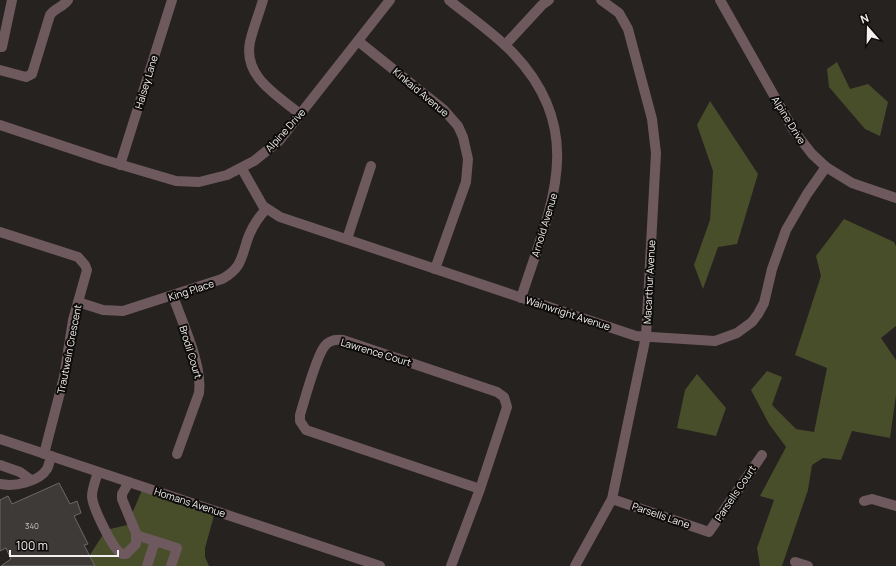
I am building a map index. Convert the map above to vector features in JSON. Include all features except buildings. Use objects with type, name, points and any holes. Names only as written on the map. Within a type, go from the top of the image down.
[{"type":"street","points":[[1,47],[12,0]]},
{"type":"street","points":[[0,70],[26,77],[32,74],[50,15],[54,9],[62,6],[68,0]]},
{"type":"street","name":"Halsey Lane","points":[[120,165],[172,0]]},
{"type":"street","points":[[263,0],[250,43],[250,62],[255,74],[263,84],[300,114]]},
{"type":"street","name":"Alpine Drive","points":[[0,125],[120,165],[176,181],[188,182],[214,179],[242,169],[267,152],[279,140],[390,0]]},
{"type":"street","name":"Arnold Avenue","points":[[449,0],[505,45],[524,66],[543,95],[553,123],[558,154],[556,185],[521,298]]},
{"type":"street","points":[[505,45],[542,5],[549,0]]},
{"type":"street","name":"Macarthur Avenue","points":[[575,566],[612,499],[646,336],[656,152],[652,119],[628,29],[619,13],[601,0]]},
{"type":"street","name":"Alpine Drive","points":[[720,0],[794,131],[812,154],[826,167],[852,183],[896,198]]},
{"type":"street","name":"Kinkaid Avenue","points":[[358,41],[444,110],[455,122],[463,137],[468,159],[466,182],[435,269]]},
{"type":"street","points":[[347,240],[371,166]]},
{"type":"street","name":"Wainwright Avenue","points":[[242,169],[257,199],[266,209],[280,217],[636,336],[716,341],[737,333],[748,325],[764,304],[774,263],[786,230],[807,194],[826,167]]},
{"type":"street","name":"King Place","points":[[78,302],[103,310],[123,311],[222,279],[236,270],[244,254],[252,228],[266,209]]},
{"type":"street","name":"Trautwein Crescent","points":[[0,232],[78,257],[85,265],[86,276],[73,320],[62,385],[47,455],[47,469],[31,480],[16,486],[0,484]]},
{"type":"street","name":"Brodil Court","points":[[173,296],[197,366],[200,384],[199,392],[177,454]]},
{"type":"street","name":"Lawrence Court","points":[[451,566],[480,489],[507,407],[504,397],[497,392],[343,340],[331,341],[327,344],[321,353],[300,415],[300,421],[306,430],[480,489]]},
{"type":"street","name":"Homans Avenue","points":[[0,440],[380,566]]},
{"type":"street","name":"Parsells Court","points":[[709,532],[762,455]]},
{"type":"street","points":[[0,465],[20,472],[31,480]]},
{"type":"street","points":[[98,472],[92,495],[93,504],[118,552],[126,554],[136,544],[136,535],[122,499],[122,494],[129,482]]},
{"type":"street","name":"Parsells Lane","points":[[612,499],[709,532]]},
{"type":"street","points":[[864,501],[872,499],[896,506]]},
{"type":"street","points":[[136,535],[177,548],[170,566]]},
{"type":"street","points":[[147,566],[155,542]]},
{"type":"street","points":[[795,562],[808,566]]},
{"type":"green space","points":[[837,62],[850,89],[868,84],[888,102],[880,136],[865,129],[829,87],[827,69]]},
{"type":"green space","points":[[710,101],[758,174],[737,244],[718,247],[703,289],[694,265],[710,220],[713,171],[697,125]]},
{"type":"green space","points":[[844,219],[894,242],[896,246],[896,326],[881,338],[896,360],[896,395],[890,438],[852,431],[841,460],[823,458],[812,465],[808,490],[782,566],[760,566],[757,548],[774,500],[760,496],[786,447],[769,424],[751,390],[767,371],[782,377],[772,405],[796,429],[814,432],[827,368],[795,355],[821,276],[816,256]]},
{"type":"green space","points":[[697,374],[726,408],[716,436],[677,428],[685,390]]},
{"type":"green space","points":[[143,488],[215,512],[205,548],[205,557],[209,566],[76,566],[86,561],[106,530],[127,525]]}]
